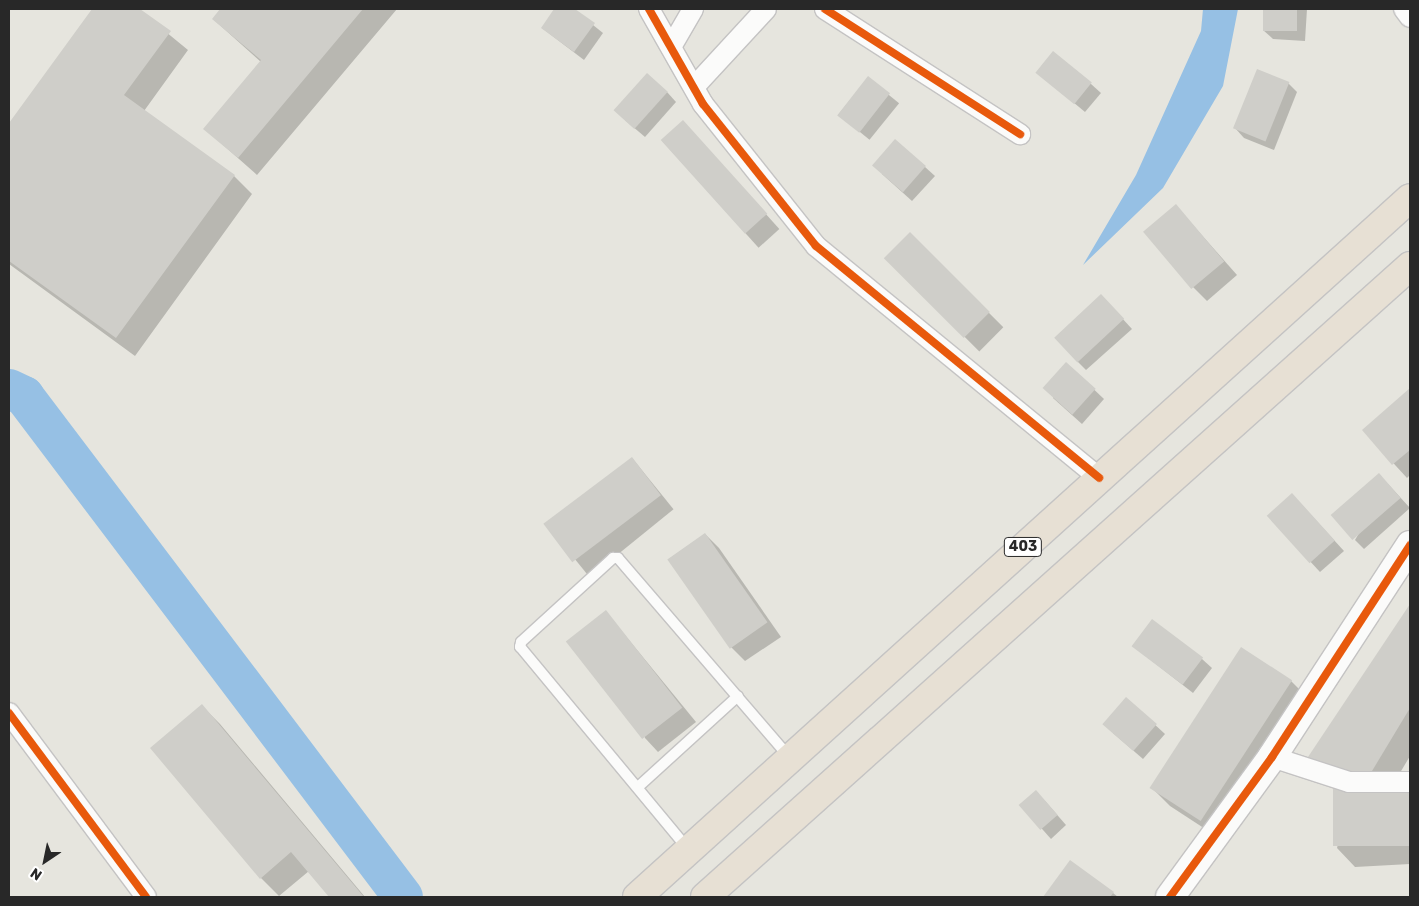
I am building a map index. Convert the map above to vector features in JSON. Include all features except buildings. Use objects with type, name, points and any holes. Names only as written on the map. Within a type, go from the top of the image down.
[{"type":"highway","name":"403","points":[[637,897],[1410,198]]},
{"type":"highway","points":[[705,897],[1410,266]]},
{"type":"street","points":[[650,9],[703,104],[816,246],[1099,478]]},
{"type":"street","points":[[672,47],[693,9]]},
{"type":"street","points":[[694,86],[766,9]]},
{"type":"street","points":[[825,9],[1020,134]]},
{"type":"street","points":[[1404,9],[1410,17]]},
{"type":"street","points":[[1179,894],[1272,757],[1410,545]]},
{"type":"street","points":[[9,713],[146,897]]},
{"type":"street","points":[[1272,757],[1349,782],[1410,782]]},
{"type":"lane","points":[[689,850],[638,786],[520,646],[528,635],[613,558],[618,558],[790,758]]},
{"type":"lane","points":[[638,786],[738,696]]},
{"type":"water","points":[[1203,9],[1238,9],[1223,86],[1163,188],[1083,265],[1136,175],[1201,31]]},
{"type":"waterway","points":[[9,389],[24,396],[403,897]]},
{"type":"cycle path","points":[[649,9],[703,104],[816,246],[1099,478]]},
{"type":"cycle path","points":[[825,9],[1020,134]]},
{"type":"cycle path","points":[[1170,897],[1272,757],[1410,545]]},
{"type":"cycle path","points":[[9,713],[146,897]]}]
